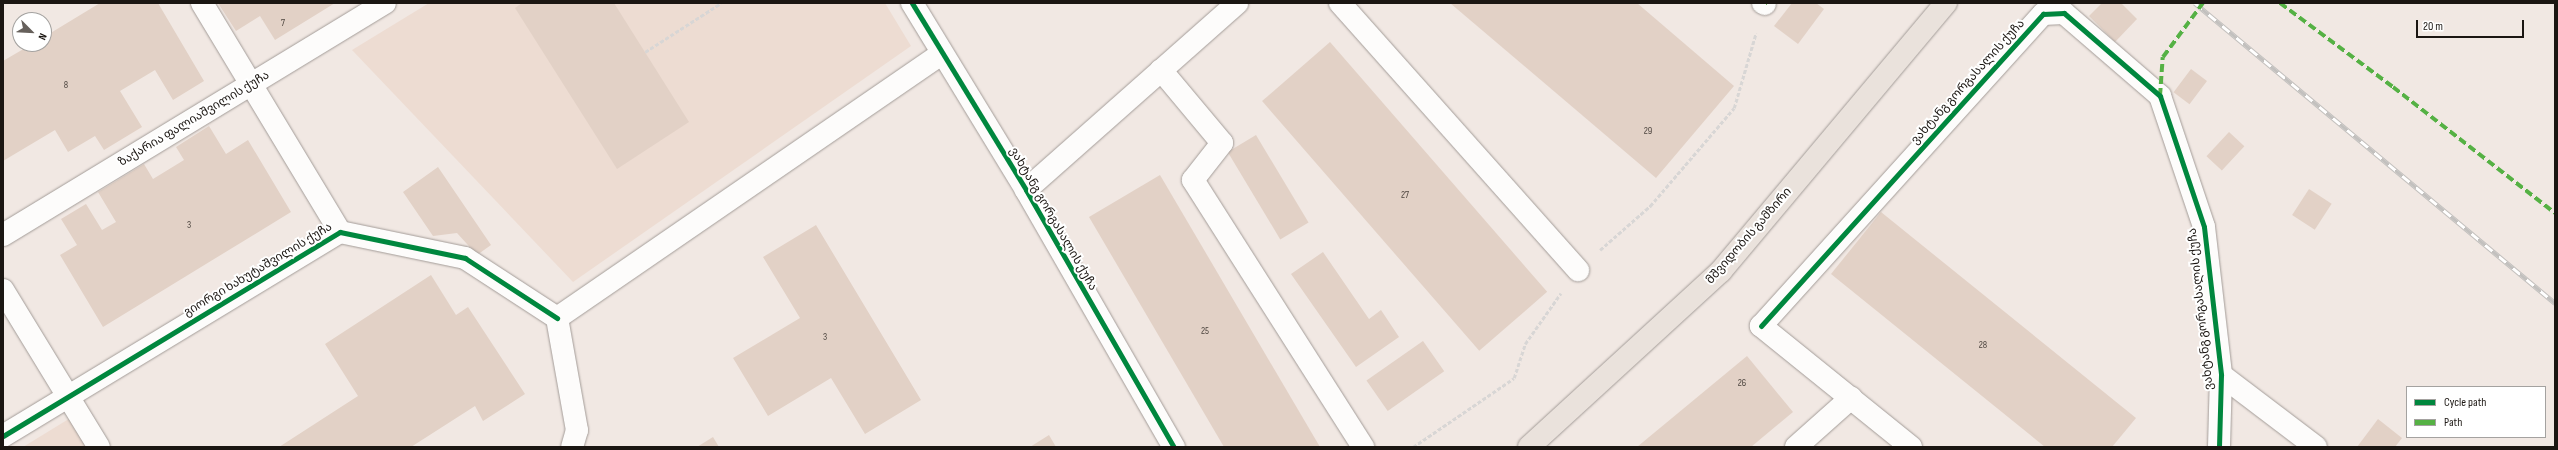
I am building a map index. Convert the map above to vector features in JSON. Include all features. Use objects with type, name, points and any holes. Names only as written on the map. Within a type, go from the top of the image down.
[{"type":"main road","name":"მშვიდობის გამზირი","points":[[1529,447],[1721,271],[1946,3]]},
{"type":"street","points":[[202,3],[340,232]]},
{"type":"street","name":"ზაქარია ფალიაშვილის ქუჩა","points":[[3,235],[385,3]]},
{"type":"street","name":"ვახტანგ გორგასალის ქუჩა","points":[[912,3],[941,54],[1026,190],[1174,447]]},
{"type":"street","points":[[1026,190],[1237,3]]},
{"type":"street","points":[[1340,3],[1578,270]]},
{"type":"street","name":"ვახტანგ გორგასალის ქუჩა","points":[[1851,398],[1761,326],[2043,14],[2064,13],[2160,96],[2204,228],[2220,375],[2219,447]]},
{"type":"street","points":[[572,447],[577,430],[557,318],[941,54]]},
{"type":"street","points":[[1161,70],[1222,143],[1193,180],[1363,447]]},
{"type":"street","name":"გიორგი ხახუტაშვილის ქუჩა","points":[[3,436],[340,232],[465,258],[557,318]]},
{"type":"street","points":[[3,290],[99,447]]},
{"type":"street","points":[[2220,375],[2316,447]]},
{"type":"street","points":[[1796,447],[1851,398],[1911,447]]},
{"type":"path","points":[[645,52],[721,3]]},
{"type":"path","points":[[1413,447],[1514,378],[1525,344],[1578,270],[1650,206],[1734,108],[1764,4]]},
{"type":"shaded area","points":[[429,3],[885,3],[911,46],[573,282],[352,50]]},
{"type":"shaded area","points":[[72,417],[90,447],[23,447]]},
{"type":"building","points":[[100,3],[158,3],[204,81],[173,100],[155,70],[120,91],[142,127],[104,150],[95,136],[68,152],[55,130],[3,161],[3,61],[18,52],[52,52],[52,32]]},
{"type":"building","points":[[218,3],[335,3],[275,40],[260,16],[236,31]]},
{"type":"building","points":[[522,3],[614,3],[689,122],[617,169],[515,8]]},
{"type":"building","points":[[1450,3],[1637,3],[1734,86],[1656,178]]},
{"type":"building","points":[[1792,3],[1816,3],[1824,9],[1798,44],[1774,26]]},
{"type":"building","points":[[2102,3],[2121,3],[2137,19],[2115,42],[2089,16]]},
{"type":"building","points":[[1330,42],[1547,292],[1479,351],[1262,101]]},
{"type":"building","points":[[2191,69],[2207,81],[2190,104],[2174,92]]},
{"type":"building","points":[[209,126],[226,154],[248,140],[291,212],[103,327],[60,255],[77,245],[61,219],[86,204],[102,230],[116,222],[98,192],[144,164],[153,179],[184,160],[176,147]]},
{"type":"building","points":[[2229,132],[2244,146],[2222,170],[2206,156]]},
{"type":"building","points":[[1256,135],[1309,222],[1280,239],[1228,152]]},
{"type":"building","points":[[438,167],[491,245],[477,255],[457,233],[433,236],[403,192]]},
{"type":"building","points":[[1160,175],[1320,447],[1224,447],[1089,217]]},
{"type":"building","points":[[2309,189],[2332,204],[2315,230],[2292,215]]},
{"type":"building","points":[[1881,212],[2136,418],[2112,447],[2045,447],[1831,274]]},
{"type":"building","points":[[816,225],[921,400],[865,434],[831,378],[768,416],[733,358],[800,318],[763,257]]},
{"type":"building","points":[[1323,252],[1369,319],[1381,310],[1399,337],[1356,367],[1291,274]]},
{"type":"building","points":[[431,275],[456,315],[468,307],[525,394],[483,421],[475,406],[411,447],[279,447],[358,396],[325,344]]},
{"type":"building","points":[[1423,341],[1444,371],[1388,411],[1366,381]]},
{"type":"building","points":[[1747,356],[1793,412],[1751,447],[1637,447]]},
{"type":"building","points":[[2378,419],[2402,438],[2395,447],[2357,447]]},
{"type":"building","points":[[1049,435],[1056,447],[1030,447]]},
{"type":"building","points":[[713,437],[719,447],[697,447]]},
{"type":"railway","points":[[2195,3],[2555,303]]},
{"type":"marked path","points":[[2160,96],[2163,57],[2203,3]]},
{"type":"marked path","points":[[2280,3],[2393,87],[2555,213]]},
{"type":"cycle path","points":[[912,3],[1026,190],[1174,447]]},
{"type":"cycle path","points":[[1761,326],[2043,14],[2064,13],[2160,96],[2204,227],[2221,375],[2219,447]]},
{"type":"cycle path","points":[[3,436],[340,232],[465,258],[557,318]]}]
